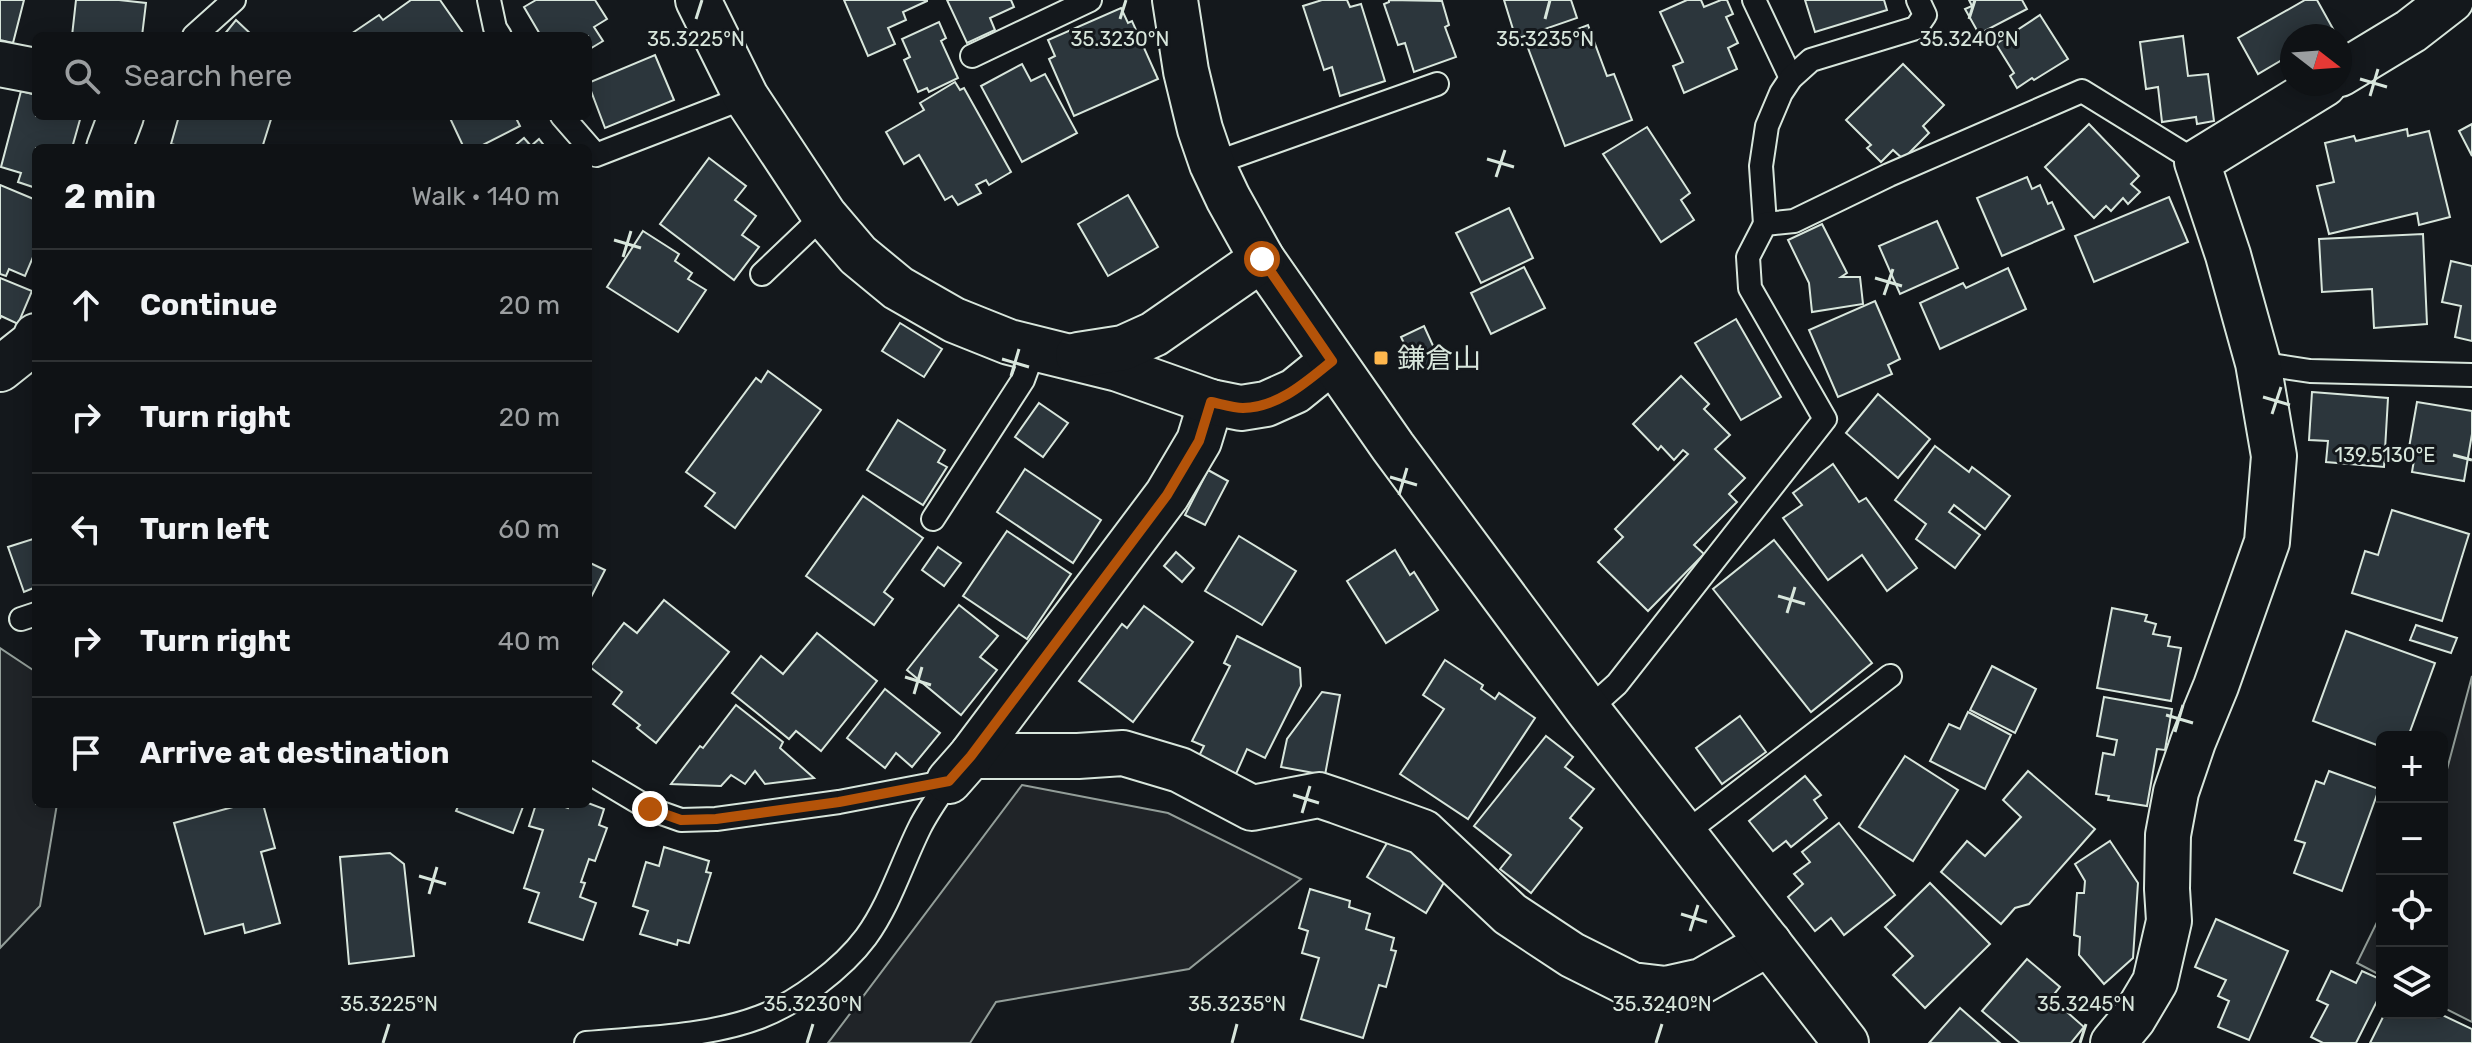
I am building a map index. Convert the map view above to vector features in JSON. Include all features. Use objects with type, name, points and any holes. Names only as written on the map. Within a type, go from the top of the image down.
[{"type":"street","points":[[698,0],[746,97],[824,215],[858,255],[898,288],[954,320],[1051,353],[1118,369],[1211,402],[1241,408],[1266,404],[1295,391],[1332,361]]},
{"type":"street","points":[[2352,67],[2411,31],[2451,0]]},
{"type":"street","points":[[1178,1],[1186,71],[1200,129],[1212,164],[1262,259],[1402,459],[1588,710],[1846,1043]]},
{"type":"street","points":[[0,64],[32,70]]},
{"type":"street","points":[[2113,1043],[2133,1019],[2155,982],[2169,921],[2168,835],[2176,792],[2267,542],[2274,456],[2258,363],[2228,255],[2197,162],[2304,96]]},
{"type":"street","points":[[110,144],[120,120]]},
{"type":"street","points":[[1051,353],[1123,348],[1154,334],[1262,259]]},
{"type":"street","points":[[0,369],[13,362],[32,344]]},
{"type":"street","points":[[960,768],[1167,495],[1199,441],[1211,402]]},
{"type":"street","points":[[960,768],[1123,753],[1180,770],[1252,808],[1319,795],[1423,832],[1510,914],[1572,955],[1632,985],[1666,989],[1702,981],[1769,943]]},
{"type":"lane","points":[[198,32],[234,0]]},
{"type":"lane","points":[[489,0],[498,32]]},
{"type":"lane","points":[[972,56],[1090,0]]},
{"type":"lane","points":[[1754,0],[1791,78]]},
{"type":"lane","points":[[1588,710],[1617,684],[1825,419],[1750,288],[1748,257],[1765,224],[1761,166],[1767,126],[1791,78],[1811,60],[1916,28],[1925,15],[1918,0]]},
{"type":"lane","points":[[1212,164],[1437,84]]},
{"type":"lane","points":[[1765,224],[1794,221],[1889,175],[2082,91],[2197,162]]},
{"type":"lane","points":[[592,150],[596,155],[746,97]]},
{"type":"lane","points":[[565,120],[586,144]]},
{"type":"lane","points":[[762,274],[824,215]]},
{"type":"lane","points":[[933,519],[1023,380],[1051,353]]},
{"type":"lane","points":[[2258,363],[2310,371],[2472,375]]},
{"type":"lane","points":[[1684,834],[1890,676]]},
{"type":"lane","points":[[592,774],[650,809],[681,820],[716,819],[839,802],[960,768]]},
{"type":"lane","points":[[586,1043],[694,1032],[739,1023],[761,1017],[821,981],[866,937],[893,888],[921,825],[960,768]]},
{"type":"shaded area","points":[[0,648],[32,669],[32,808],[56,808],[40,906],[0,948]]},
{"type":"shaded area","points":[[2472,676],[2472,1022],[2448,1010],[2448,766]]},
{"type":"shaded area","points":[[1022,785],[1168,813],[1301,879],[1189,969],[996,1002],[970,1043],[828,1043]]},
{"type":"shaded area","points":[[2376,924],[2376,973],[2357,963]]},
{"type":"building","points":[[0,0],[24,0],[13,43],[0,40]]},
{"type":"building","points":[[76,0],[146,3],[142,32],[72,32]]},
{"type":"building","points":[[411,0],[440,0],[462,32],[354,32],[379,15],[383,20]]},
{"type":"building","points":[[536,0],[595,0],[607,19],[594,27],[603,41],[592,48],[592,32],[539,32],[524,7]]},
{"type":"building","points":[[844,0],[927,1],[903,12],[906,20],[888,28],[895,44],[868,56]]},
{"type":"building","points":[[947,0],[1011,0],[1014,7],[990,18],[995,30],[967,43]]},
{"type":"building","points":[[1322,0],[1347,0],[1350,7],[1361,4],[1385,81],[1340,96],[1332,67],[1324,70],[1303,6]]},
{"type":"building","points":[[1389,0],[1442,1],[1449,25],[1445,27],[1456,57],[1414,72],[1405,43],[1398,45],[1384,4]]},
{"type":"building","points":[[1504,0],[1571,0],[1577,18],[1516,39]]},
{"type":"building","points":[[1687,0],[1701,0],[1704,7],[1727,0],[1733,14],[1726,17],[1738,43],[1728,48],[1737,69],[1684,93],[1673,66],[1683,62],[1660,12]]},
{"type":"building","points":[[1805,0],[1884,0],[1887,10],[1815,32]]},
{"type":"building","points":[[1969,0],[2022,0],[2027,9],[1979,34],[1965,9],[1972,6]]},
{"type":"building","points":[[2305,0],[2317,0],[2330,24],[2280,24],[2280,61],[2258,74],[2238,38]]},
{"type":"building","points":[[1121,8],[1128,23],[1132,21],[1158,79],[1074,116],[1049,59],[1055,56],[1048,40]]},
{"type":"building","points":[[2040,15],[2068,59],[2017,88],[2010,76],[2014,73],[1996,44]]},
{"type":"building","points":[[236,20],[249,32],[226,32]]},
{"type":"building","points":[[939,22],[946,38],[941,41],[958,78],[929,92],[927,88],[918,92],[904,60],[910,57],[902,39]]},
{"type":"building","points":[[1588,25],[1607,76],[1614,74],[1632,120],[1565,146],[1528,48]]},
{"type":"building","points":[[2183,36],[2188,76],[2208,74],[2214,121],[2197,124],[2196,117],[2162,122],[2158,87],[2146,89],[2140,42]]},
{"type":"building","points":[[655,55],[674,100],[605,128],[592,94],[592,81]]},
{"type":"building","points":[[1022,64],[1031,81],[1045,74],[1077,133],[1022,162],[981,86]]},
{"type":"building","points":[[1903,64],[1944,105],[1923,126],[1929,133],[1903,159],[1893,150],[1881,162],[1867,148],[1871,145],[1846,120]]},
{"type":"building","points":[[955,82],[960,90],[964,88],[1011,172],[989,185],[986,180],[976,185],[981,193],[958,205],[952,196],[945,200],[919,155],[904,164],[886,132],[924,110],[920,103]]},
{"type":"building","points":[[21,91],[32,94],[32,120],[80,120],[73,144],[32,144],[32,187],[18,182],[21,173],[1,167]]},
{"type":"building","points":[[178,120],[271,120],[263,144],[171,144]]},
{"type":"building","points":[[451,120],[517,120],[520,126],[485,144],[462,144]]},
{"type":"building","points":[[2089,124],[2139,176],[2131,184],[2140,192],[2128,204],[2123,198],[2111,211],[2106,206],[2094,218],[2045,167]]},
{"type":"building","points":[[2472,124],[2472,156],[2459,131]]},
{"type":"building","points":[[1647,127],[1690,193],[1681,200],[1694,220],[1661,242],[1603,154]]},
{"type":"building","points":[[2407,129],[2408,136],[2429,131],[2450,217],[2419,225],[2417,213],[2329,234],[2317,186],[2334,182],[2325,143],[2354,136],[2356,141]]},
{"type":"building","points":[[709,158],[746,186],[735,200],[756,216],[742,235],[759,247],[734,280],[660,224]]},
{"type":"building","points":[[2027,177],[2032,189],[2040,185],[2064,229],[2002,256],[1977,198]]},
{"type":"building","points":[[0,185],[32,198],[32,259],[25,276],[9,269],[6,276],[0,274]]},
{"type":"building","points":[[1128,195],[1158,247],[1108,276],[1078,224]]},
{"type":"building","points":[[2169,197],[2188,242],[2094,282],[2075,236]]},
{"type":"building","points":[[1509,208],[1533,258],[1481,283],[1456,233]]},
{"type":"building","points":[[1937,221],[1958,268],[1900,294],[1879,246]]},
{"type":"building","points":[[1822,224],[1847,273],[1841,277],[1860,277],[1863,304],[1812,312],[1809,283],[1788,240]]},
{"type":"building","points":[[643,231],[679,254],[675,261],[692,273],[688,279],[706,290],[678,332],[607,287]]},
{"type":"building","points":[[2423,234],[2427,324],[2374,328],[2372,289],[2322,292],[2319,239]]},
{"type":"building","points":[[2451,261],[2472,266],[2472,341],[2455,337],[2461,306],[2442,302]]},
{"type":"building","points":[[1524,267],[1545,308],[1491,334],[1471,293]]},
{"type":"building","points":[[2008,268],[2026,309],[1940,349],[1920,303],[1963,283],[1966,288]]},
{"type":"building","points":[[0,278],[32,291],[18,324],[1,316],[0,319]]},
{"type":"building","points":[[1875,301],[1900,359],[1888,365],[1892,374],[1838,397],[1809,330]]},
{"type":"building","points":[[1736,319],[1781,397],[1741,420],[1695,343]]},
{"type":"building","points":[[900,323],[942,349],[924,377],[882,351]]},
{"type":"building","points":[[1424,326],[1440,361],[1417,371],[1401,337]]},
{"type":"building","points":[[768,371],[821,410],[735,528],[705,506],[715,493],[686,472],[756,378],[761,382]]},
{"type":"building","points":[[1681,376],[1709,404],[1704,409],[1730,435],[1715,449],[1745,478],[1729,494],[1737,502],[1694,545],[1704,554],[1648,611],[1598,562],[1623,537],[1615,529],[1688,454],[1683,450],[1674,460],[1661,446],[1658,450],[1633,424]]},
{"type":"building","points":[[2312,392],[2388,398],[2384,467],[2326,462],[2328,441],[2309,440]]},
{"type":"building","points":[[1878,394],[1930,439],[1898,478],[1846,433]]},
{"type":"building","points":[[2417,402],[2472,411],[2472,434],[2464,481],[2412,472],[2414,460],[2407,459]]},
{"type":"building","points":[[1039,403],[1068,423],[1043,457],[1015,437]]},
{"type":"building","points":[[898,420],[945,450],[938,462],[947,467],[923,505],[867,470]]},
{"type":"building","points":[[1935,446],[1969,472],[1972,467],[2010,496],[1985,529],[1954,505],[1949,512],[1980,535],[1955,568],[1916,539],[1926,524],[1895,500]]},
{"type":"building","points":[[1833,464],[1859,502],[1866,498],[1917,568],[1887,591],[1862,555],[1828,580],[1783,518],[1802,505],[1793,493]]},
{"type":"building","points":[[1025,469],[1101,520],[1073,563],[997,512]]},
{"type":"building","points":[[1208,470],[1228,481],[1205,525],[1185,515]]},
{"type":"building","points":[[863,496],[923,538],[884,592],[893,599],[874,625],[806,576]]},
{"type":"building","points":[[2392,510],[2469,534],[2442,621],[2352,593],[2365,551],[2378,555]]},
{"type":"building","points":[[1007,531],[1071,574],[1027,639],[963,596]]},
{"type":"building","points":[[1239,536],[1296,571],[1262,625],[1205,591]]},
{"type":"building","points":[[32,539],[32,589],[24,592],[8,547]]},
{"type":"building","points":[[1774,540],[1872,663],[1811,712],[1713,589]]},
{"type":"building","points":[[938,547],[961,563],[944,586],[922,570]]},
{"type":"building","points":[[1395,550],[1410,575],[1414,572],[1438,610],[1386,643],[1347,581]]},
{"type":"building","points":[[1176,552],[1194,568],[1182,582],[1164,566]]},
{"type":"building","points":[[592,564],[605,570],[592,595]]},
{"type":"building","points":[[664,600],[729,652],[656,743],[637,728],[640,725],[613,704],[622,692],[592,669],[624,623],[637,633]]},
{"type":"building","points":[[959,605],[998,636],[980,657],[997,670],[961,715],[907,670]]},
{"type":"building","points":[[1144,606],[1193,642],[1133,722],[1079,681],[1122,624],[1127,628]]},
{"type":"building","points":[[2112,608],[2147,615],[2145,621],[2156,624],[2153,634],[2170,637],[2168,646],[2181,648],[2171,701],[2097,688]]},
{"type":"building","points":[[2416,625],[2457,638],[2451,653],[2410,640]]},
{"type":"building","points":[[2346,631],[2435,663],[2410,731],[2376,731],[2376,745],[2313,721]]},
{"type":"building","points":[[817,633],[877,681],[821,751],[796,731],[789,739],[732,693],[761,656],[783,674]]},
{"type":"building","points":[[1237,636],[1300,668],[1301,686],[1265,758],[1247,749],[1236,774],[1199,756],[1204,746],[1192,741],[1230,666],[1224,663]]},
{"type":"building","points":[[1445,660],[1483,685],[1481,689],[1495,699],[1499,693],[1535,718],[1468,819],[1400,774],[1444,709],[1423,695]]},
{"type":"building","points":[[1992,666],[2036,689],[2015,733],[1970,710]]},
{"type":"building","points":[[885,689],[940,733],[912,767],[896,753],[885,768],[847,738]]},
{"type":"building","points":[[1322,692],[1340,695],[1325,775],[1281,767],[1287,739]]},
{"type":"building","points":[[2104,697],[2172,709],[2165,750],[2157,749],[2147,806],[2108,800],[2109,796],[2096,794],[2103,753],[2114,755],[2117,740],[2097,736]]},
{"type":"building","points":[[736,705],[783,742],[780,748],[814,778],[765,784],[755,771],[745,784],[731,775],[721,786],[671,784]]},
{"type":"building","points":[[1968,712],[2011,735],[1985,789],[1930,761],[1949,724],[1960,729]]},
{"type":"building","points":[[1740,716],[1766,752],[1722,784],[1696,748]]},
{"type":"building","points":[[1546,736],[1573,757],[1565,767],[1594,789],[1570,818],[1582,828],[1531,893],[1500,869],[1511,855],[1474,826]]},
{"type":"building","points":[[1905,756],[1958,790],[1913,861],[1859,827]]},
{"type":"building","points":[[2028,771],[2095,829],[2029,904],[2015,908],[2001,924],[1941,872],[1967,841],[1985,856],[2021,817],[2003,800]]},
{"type":"building","points":[[2329,771],[2376,788],[2376,797],[2342,891],[2294,873],[2305,843],[2295,840],[2316,781],[2324,784]]},
{"type":"building","points":[[1805,776],[1821,795],[1814,800],[1827,818],[1791,847],[1786,841],[1773,851],[1749,821]]},
{"type":"building","points":[[592,804],[604,809],[599,825],[607,828],[595,861],[589,859],[581,882],[585,883],[580,897],[596,903],[583,940],[529,922],[539,893],[524,888],[543,830],[529,826],[535,808],[592,808]]},
{"type":"building","points":[[229,808],[264,808],[275,848],[261,852],[280,923],[245,933],[243,924],[205,934],[174,823]]},
{"type":"building","points":[[457,808],[522,808],[513,833],[456,811]]},
{"type":"building","points":[[1839,823],[1895,895],[1844,935],[1831,918],[1815,931],[1788,897],[1803,884],[1794,874],[1810,862],[1802,852]]},
{"type":"building","points":[[1390,838],[1449,874],[1426,913],[1367,877]]},
{"type":"building","points":[[2110,841],[2138,883],[2133,958],[2104,984],[2079,955],[2080,937],[2074,935],[2077,893],[2084,893],[2085,881],[2075,864]]},
{"type":"building","points":[[664,847],[709,861],[706,872],[711,873],[689,943],[678,940],[677,945],[640,934],[648,911],[633,906],[646,862],[659,866]]},
{"type":"building","points":[[390,853],[404,864],[414,956],[349,964],[340,857]]},
{"type":"building","points":[[1930,883],[1990,944],[1925,1008],[1893,975],[1913,956],[1885,927]]},
{"type":"building","points":[[1310,889],[1350,901],[1349,907],[1370,914],[1366,929],[1394,938],[1391,950],[1396,951],[1386,987],[1379,985],[1363,1038],[1301,1019],[1319,958],[1302,953],[1308,931],[1299,928]]},
{"type":"building","points":[[2216,919],[2288,951],[2249,1040],[2218,1027],[2229,1001],[2218,996],[2226,980],[2195,967]]},
{"type":"building","points":[[2027,959],[2060,987],[2051,998],[2084,1027],[2071,1043],[2020,1043],[1982,1011]]},
{"type":"building","points":[[2331,971],[2356,983],[2362,971],[2376,977],[2376,1003],[2356,1043],[2323,1043],[2311,1037],[2328,1005],[2317,1000]]},
{"type":"building","points":[[1960,1008],[2000,1043],[1929,1043]]},
{"type":"building","points":[[2448,1018],[2472,1029],[2472,1043],[2370,1043],[2382,1019]]},
{"type":"place","name":"鎌倉山","points":[[1381,358]]},
{"type":"route","points":[[650,809],[681,820],[716,819],[839,802],[949,781],[1167,495],[1199,441],[1211,402],[1241,408],[1266,404],[1295,391],[1332,361],[1262,259]]}]
